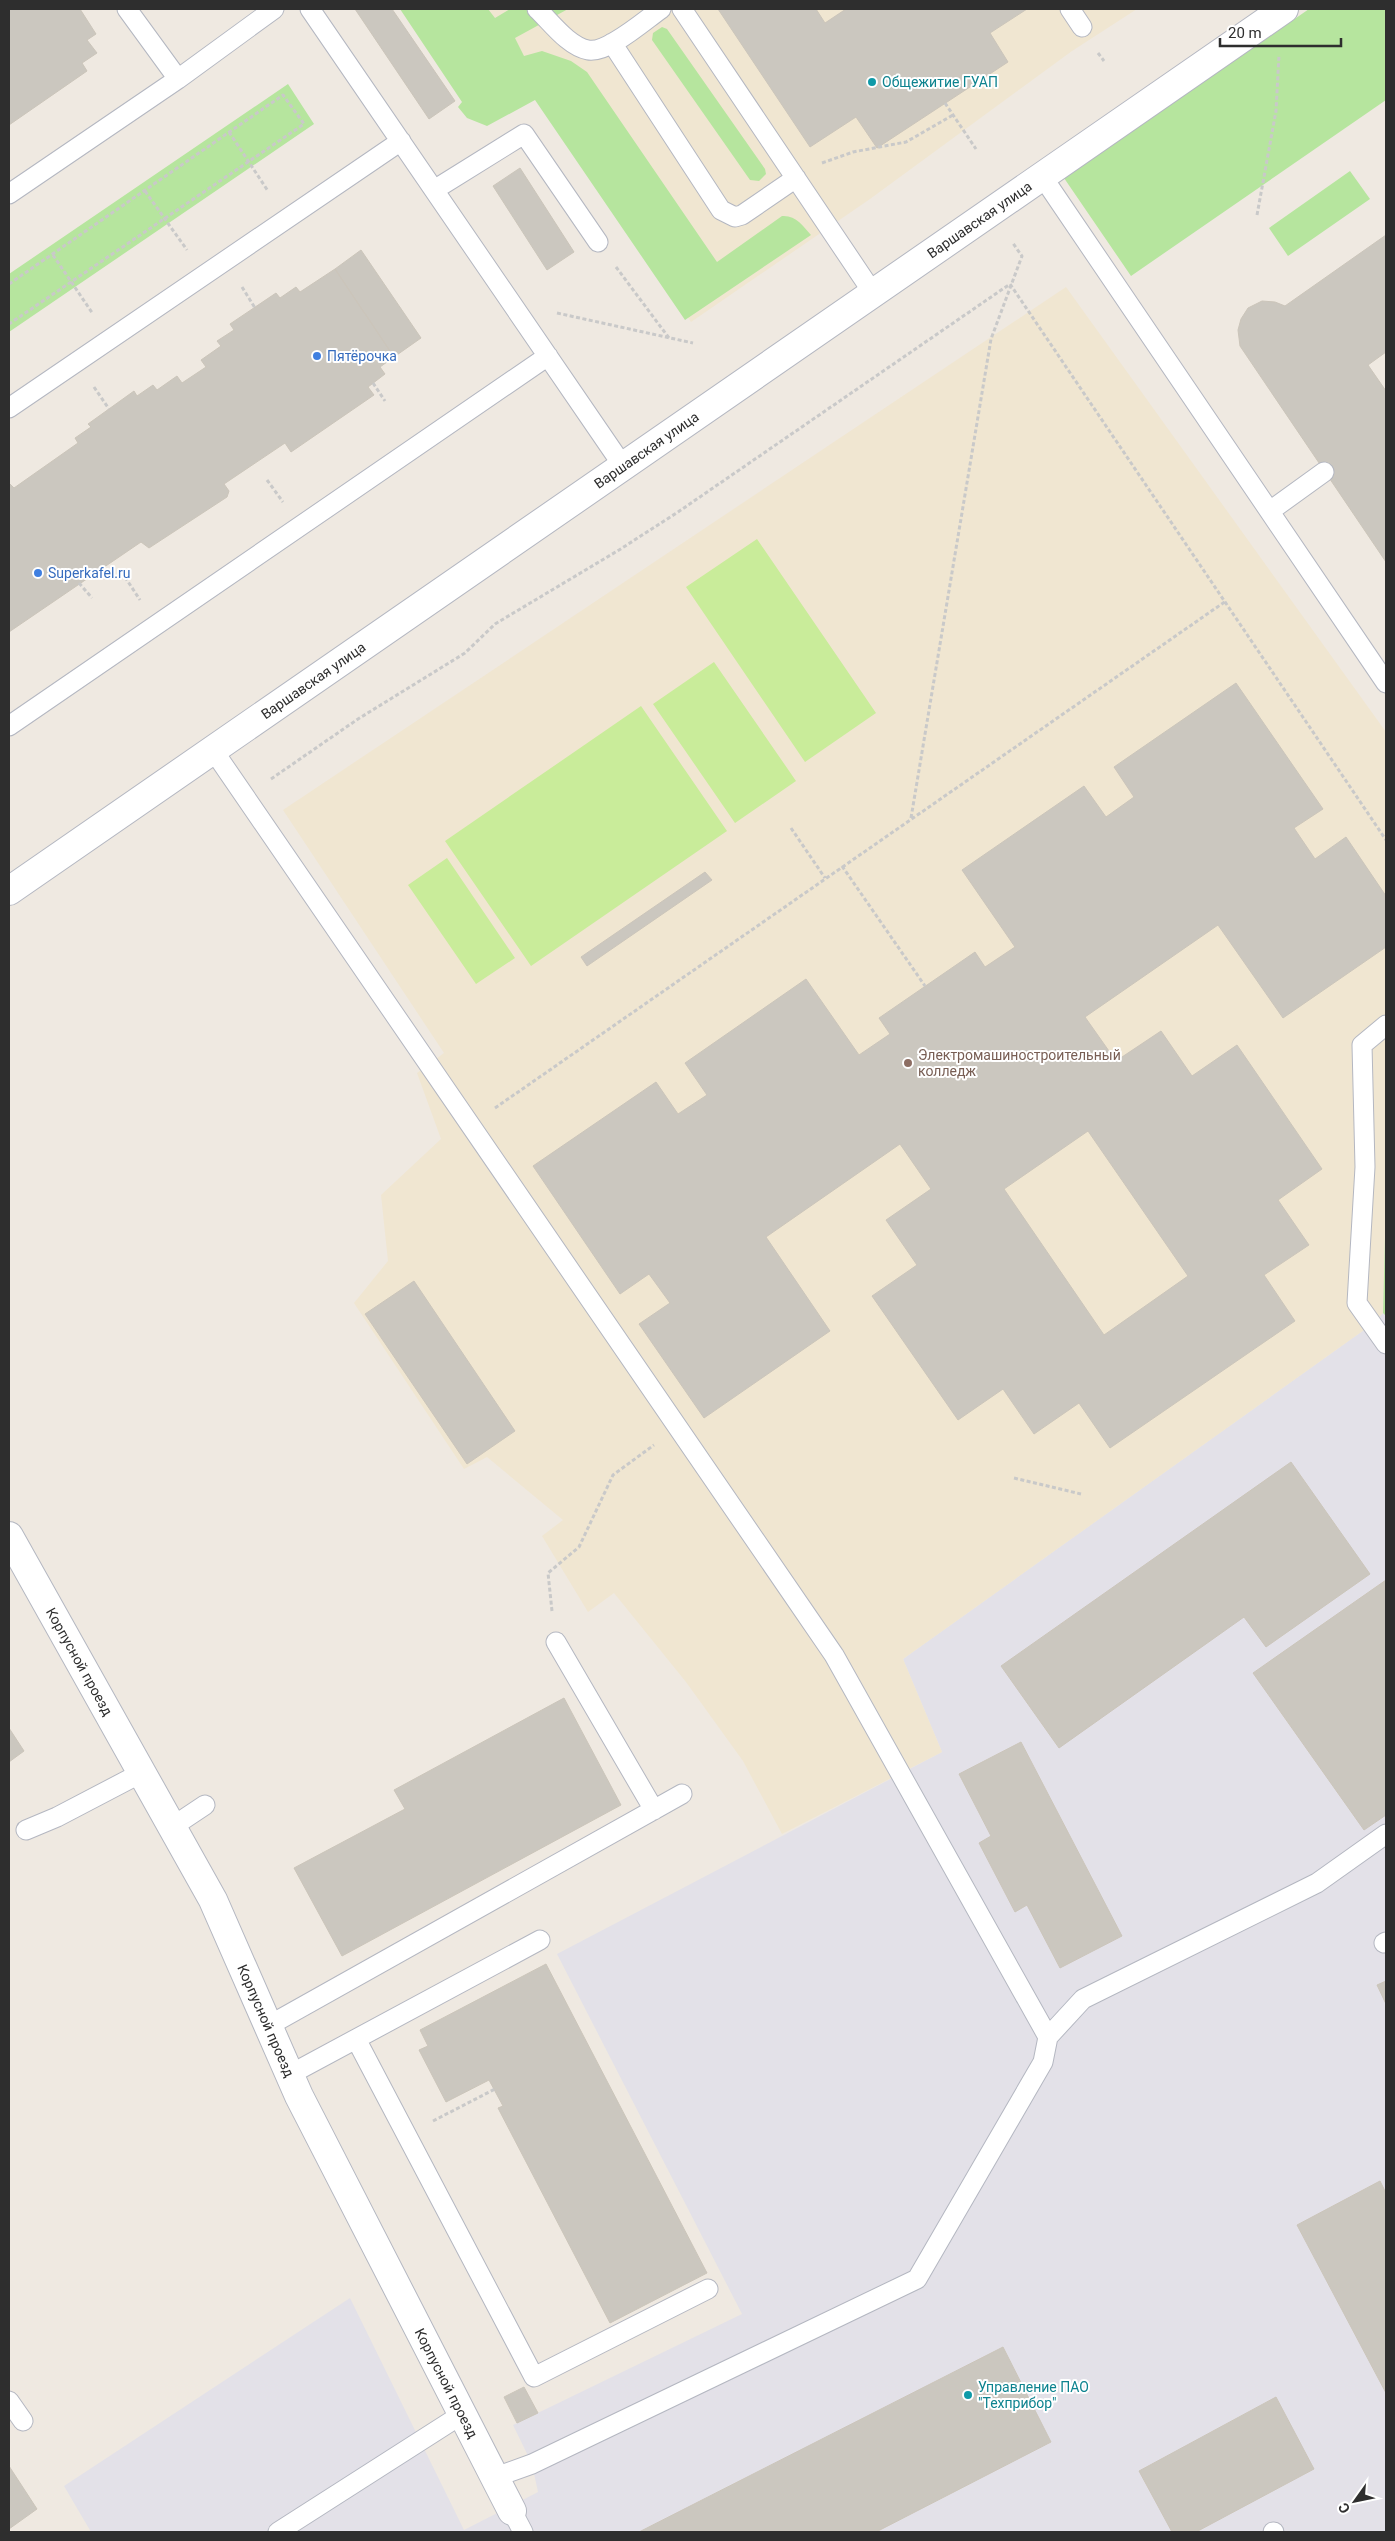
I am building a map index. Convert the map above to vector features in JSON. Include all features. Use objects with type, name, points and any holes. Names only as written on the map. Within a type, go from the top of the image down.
[{"type":"street","name":"Варшавская улица","points":[[9,892],[1284,9]]},
{"type":"street","name":"Корпусной проезд","points":[[9,1536],[143,1772],[213,1900],[289,2075],[518,2521]]},
{"type":"lane","points":[[127,9],[178,80]]},
{"type":"lane","points":[[9,194],[178,80],[274,9]]},
{"type":"lane","points":[[310,9],[624,466]]},
{"type":"lane","points":[[537,9],[569,39],[588,50],[605,48],[661,9]]},
{"type":"lane","points":[[682,9],[873,293]]},
{"type":"lane","points":[[1070,9],[1082,27]]},
{"type":"lane","points":[[612,43],[721,210],[735,217],[742,215],[794,176]]},
{"type":"lane","points":[[434,190],[524,134],[598,242]]},
{"type":"lane","points":[[9,408],[401,141]]},
{"type":"lane","points":[[1042,176],[1386,683]]},
{"type":"lane","points":[[9,726],[548,356]]},
{"type":"lane","points":[[1270,511],[1324,472]]},
{"type":"lane","points":[[213,750],[469,1126],[834,1655],[1048,2037]]},
{"type":"lane","points":[[1386,1025],[1362,1045],[1365,1167],[1357,1303],[1386,1344]]},
{"type":"lane","points":[[556,1642],[654,1810]]},
{"type":"lane","points":[[26,1830],[57,1817],[143,1772]]},
{"type":"lane","points":[[268,2026],[682,1794]]},
{"type":"lane","points":[[172,1827],[205,1805]]},
{"type":"lane","points":[[496,2477],[532,2464],[917,2279],[1043,2062],[1048,2037],[1083,1999],[1318,1883],[1386,1834]]},
{"type":"lane","points":[[289,2075],[540,1940]]},
{"type":"lane","points":[[356,2039],[534,2377],[708,2289]]},
{"type":"lane","points":[[9,2401],[23,2421]]},
{"type":"lane","points":[[278,2532],[464,2413]]},
{"type":"path","points":[[1257,215],[1276,111],[1279,46]]},
{"type":"path","points":[[9,284],[283,95],[304,124],[9,324]]},
{"type":"path","points":[[945,103],[976,149]]},
{"type":"path","points":[[794,176],[853,152],[906,142],[953,115]]},
{"type":"path","points":[[229,132],[268,191]]},
{"type":"path","points":[[145,190],[204,275]]},
{"type":"path","points":[[598,242],[669,339]]},
{"type":"path","points":[[911,819],[991,338],[1022,256],[1012,242]]},
{"type":"path","points":[[52,255],[93,314]]},
{"type":"path","points":[[1010,284],[1386,840]]},
{"type":"path","points":[[245,797],[358,719],[464,653],[496,624],[678,512],[1010,284]]},
{"type":"path","points":[[241,286],[255,308]]},
{"type":"path","points":[[511,302],[693,343]]},
{"type":"path","points":[[373,383],[385,401]]},
{"type":"path","points":[[93,386],[109,409]]},
{"type":"path","points":[[79,583],[92,598]]},
{"type":"path","points":[[469,1126],[1226,601]]},
{"type":"path","points":[[790,828],[826,878]]},
{"type":"path","points":[[842,866],[925,986]]},
{"type":"path","points":[[556,1642],[548,1573],[579,1546],[613,1475],[677,1428]]},
{"type":"path","points":[[1014,1478],[1081,1494]]},
{"type":"path","points":[[407,2135],[495,2089]]},
{"type":"shaded area","points":[[482,9],[1137,9],[1072,51],[870,199],[691,322],[639,247]]},
{"type":"shaded area","name":"Электромашиностроительный колледж","points":[[1066,287],[1386,732],[1386,1200],[1383,1313],[1371,1325],[903,1659],[942,1752],[782,1834],[743,1761],[686,1682],[614,1593],[588,1612],[542,1536],[563,1520],[487,1457],[464,1469],[354,1303],[388,1261],[381,1195],[441,1139],[417,1073],[444,1053],[283,810]]},
{"type":"shaded area","points":[[1386,1200],[1386,2532],[91,2532],[64,2486],[350,2298],[464,2530],[538,2492],[532,2464],[513,2425],[742,2314],[557,1954],[942,1752],[903,1659],[1371,1325],[1383,1313]]},
{"type":"green space","points":[[400,9],[488,9],[495,18],[510,9],[568,9],[515,38],[524,56],[542,51],[571,61],[587,72],[717,262],[782,216],[795,219],[811,235],[685,320],[535,100],[487,126],[467,118],[458,107],[462,102]]},
{"type":"green space","points":[[1309,9],[1386,9],[1386,100],[1131,276],[1064,178]]},
{"type":"green space","points":[[662,27],[667,29],[765,169],[766,174],[759,181],[750,180],[652,40],[653,33]]},
{"type":"green space","points":[[288,84],[314,124],[9,332],[9,274]]},
{"type":"green space","points":[[1350,171],[1370,199],[1288,256],[1269,228]]},
{"type":"green space","points":[[757,539],[876,713],[805,762],[686,587]]},
{"type":"green space","points":[[714,662],[796,781],[735,823],[653,704]]},
{"type":"green space","points":[[641,706],[727,831],[531,966],[445,841]]},
{"type":"green space","points":[[447,858],[515,958],[476,984],[408,885]]},
{"type":"green space","points":[[1386,1200],[1386,1316],[1383,1313]]},
{"type":"building","points":[[9,9],[80,9],[96,34],[87,40],[97,53],[82,63],[87,71],[9,125]]},
{"type":"building","points":[[355,9],[392,9],[455,101],[429,119]]},
{"type":"building","name":"Общежитие ГУАП","points":[[718,9],[816,9],[825,23],[846,9],[1027,9],[990,33],[1008,62],[877,148],[856,117],[810,147]]},
{"type":"building","points":[[520,168],[574,252],[547,270],[493,186]]},
{"type":"building","points":[[1386,235],[1386,352],[1368,365],[1386,391],[1386,562],[1240,346],[1238,330],[1241,319],[1248,308],[1262,301],[1275,302],[1285,306]]},
{"type":"building","points":[[361,250],[421,338],[394,357],[335,269]]},
{"type":"building","points":[[335,269],[394,357],[380,367],[385,374],[368,387],[374,395],[291,452],[285,443],[224,484],[229,491],[227,497],[149,548],[141,542],[9,632],[9,483],[14,488],[78,443],[75,438],[91,427],[88,424],[134,391],[137,396],[153,385],[157,390],[177,376],[182,383],[206,367],[201,360],[221,346],[217,341],[234,330],[230,324],[276,293],[280,298],[296,287],[300,292]]},
{"type":"building","points":[[1236,683],[1323,809],[1294,828],[1315,859],[1346,837],[1386,896],[1386,947],[1283,1018],[1218,925],[1085,1017],[1116,1061],[1161,1031],[1192,1076],[1237,1045],[1322,1169],[1278,1200],[1309,1245],[1264,1275],[1295,1321],[1110,1448],[1079,1403],[1034,1434],[1003,1389],[958,1420],[872,1296],[917,1265],[886,1220],[931,1189],[900,1144],[766,1237],[830,1331],[704,1418],[639,1324],[670,1303],[649,1274],[620,1294],[533,1166],[656,1082],[678,1114],[707,1095],[685,1063],[806,979],[859,1055],[890,1034],[879,1018],[975,952],[985,967],[1015,947],[962,870],[1084,786],[1106,817],[1134,797],[1114,767]],"holes":[[[1088,1131],[1188,1276],[1104,1335],[1004,1189]]]},
{"type":"building","points":[[705,872],[712,880],[587,966],[581,957]]},
{"type":"building","points":[[414,1281],[515,1431],[467,1464],[365,1314]]},
{"type":"building","points":[[1291,1462],[1370,1574],[1266,1647],[1244,1617],[1059,1748],[1001,1666]]},
{"type":"building","points":[[1386,1580],[1386,1815],[1364,1830],[1253,1673]]},
{"type":"building","points":[[564,1698],[621,1805],[342,1956],[294,1868],[405,1809],[394,1790]]},
{"type":"building","points":[[9,1728],[24,1751],[9,1762]]},
{"type":"building","points":[[1021,1742],[1122,1936],[1060,1968],[1027,1905],[1015,1912],[979,1843],[991,1836],[959,1774]]},
{"type":"building","points":[[546,1964],[707,2273],[610,2323],[498,2108],[503,2106],[489,2080],[446,2102],[419,2050],[428,2046],[420,2030]]},
{"type":"building","points":[[1386,1981],[1386,2004],[1377,1985]]},
{"type":"building","points":[[1380,2181],[1386,2193],[1386,2393],[1297,2225]]},
{"type":"building","name":"Управление ПАО \"Техприбор\"","points":[[1003,2347],[1051,2442],[876,2532],[639,2532]]},
{"type":"building","points":[[524,2387],[538,2413],[517,2423],[504,2397]]},
{"type":"building","points":[[1276,2397],[1314,2469],[1196,2532],[1172,2532],[1139,2471]]},
{"type":"building","points":[[9,2466],[37,2509],[9,2529]]},
{"type":"place","name":"Общежитие ГУАП","points":[[872,82]]},
{"type":"place","name":"Пятёрочка","points":[[317,356]]},
{"type":"place","name":"Superkafel.ru","points":[[38,573]]},
{"type":"place","name":"Электромашиностроительный колледж","points":[[908,1063]]},
{"type":"place","name":"Управление ПАО \"Техприбор\"","points":[[968,2395]]}]
